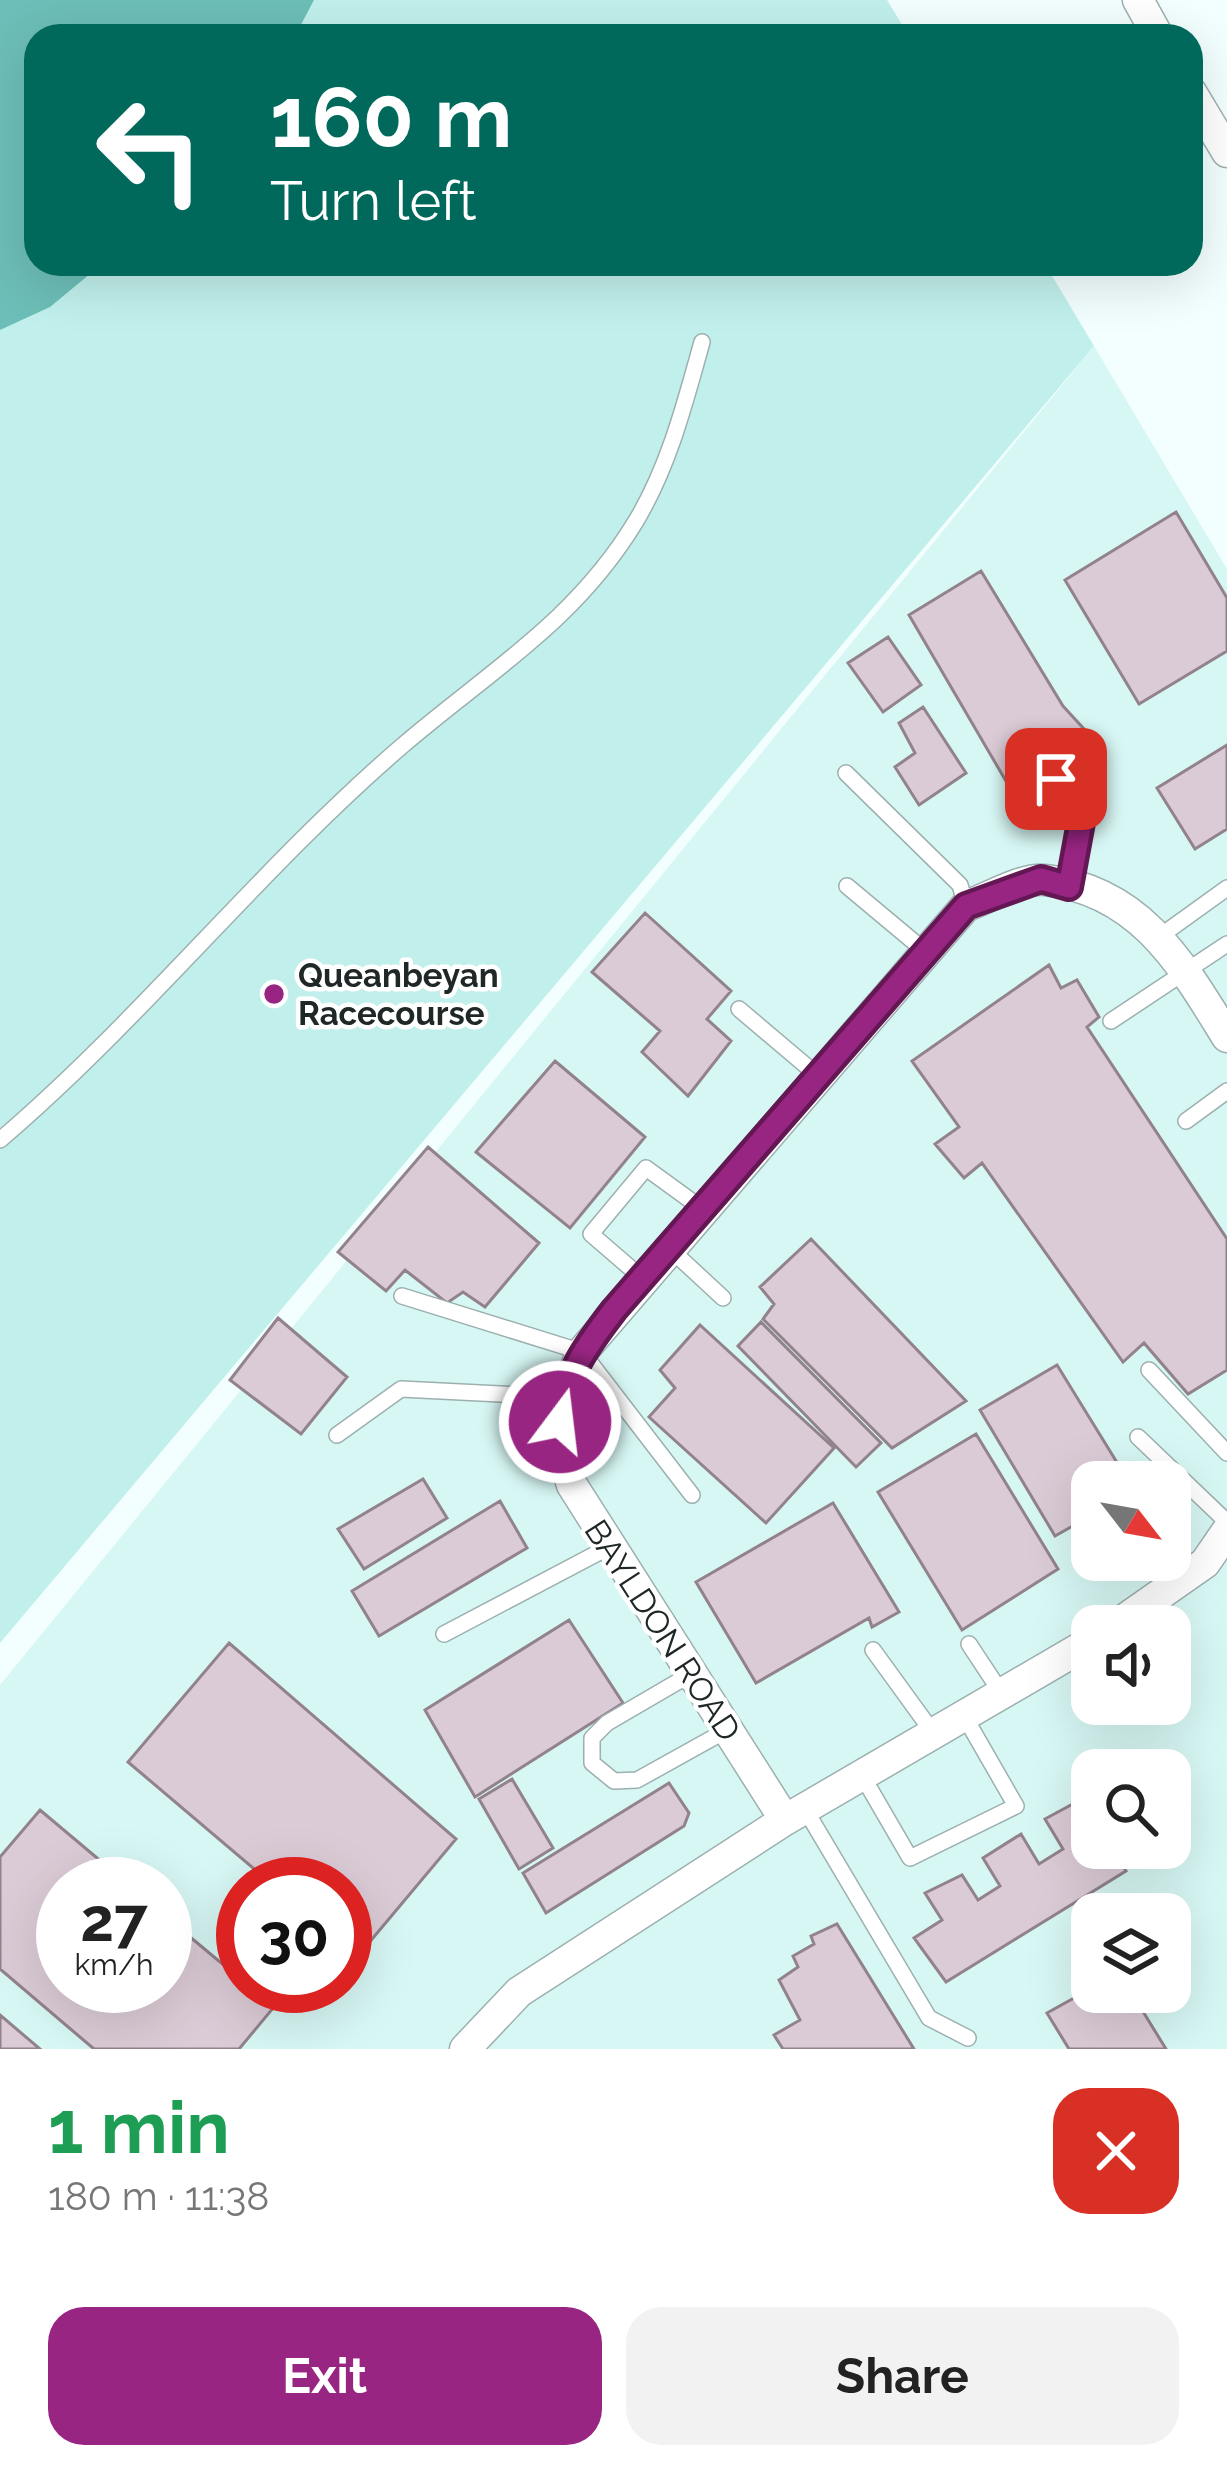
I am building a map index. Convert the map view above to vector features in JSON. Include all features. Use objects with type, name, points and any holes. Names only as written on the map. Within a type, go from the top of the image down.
[{"type":"street","points":[[1203,112],[1227,152]]},
{"type":"street","name":"BAYLDON ROAD","points":[[795,1815],[727,1730],[572,1485],[559,1447],[562,1397],[581,1352],[966,906],[1041,879],[1120,904],[1159,937],[1227,1037]]},
{"type":"street","points":[[1145,1605],[1204,1563],[1227,1527]]},
{"type":"street","points":[[466,2049],[519,1992],[795,1815],[1071,1654]]},
{"type":"lane","points":[[0,1140],[402,746],[507,667],[578,598],[636,520],[673,442],[702,342]]},
{"type":"lane","points":[[846,773],[961,885],[966,906]]},
{"type":"lane","points":[[1056,779],[1082,817],[1069,887]]},
{"type":"lane","points":[[847,886],[926,952]]},
{"type":"lane","points":[[1159,937],[1227,888]]},
{"type":"lane","points":[[1111,1021],[1227,944]]},
{"type":"lane","points":[[739,1009],[817,1075]]},
{"type":"lane","points":[[1186,1121],[1227,1091]]},
{"type":"lane","points":[[642,1278],[591,1234],[646,1168],[701,1208]]},
{"type":"lane","points":[[668,1247],[723,1298]]},
{"type":"lane","points":[[403,1296],[581,1352],[692,1495]]},
{"type":"lane","points":[[1149,1370],[1227,1453]]},
{"type":"lane","points":[[337,1436],[401,1389],[562,1397]]},
{"type":"lane","points":[[1138,1437],[1227,1527]]},
{"type":"lane","points":[[444,1634],[609,1546]]},
{"type":"lane","points":[[969,1644],[1004,1696]]},
{"type":"lane","points":[[874,1650],[936,1736]]},
{"type":"lane","points":[[691,1674],[607,1723],[592,1738],[592,1763],[614,1781],[637,1780],[727,1730]]},
{"type":"lane","points":[[863,1777],[910,1858],[1016,1806],[966,1719]]},
{"type":"lane","points":[[795,1815],[929,2018],[968,2038]]},
{"type":"shaded area","name":"Queanbeyan Racecourse","points":[[0,0],[887,0],[902,24],[24,24],[24,276],[1052,276],[1094,346],[0,1643]]},
{"type":"shaded area","points":[[0,0],[314,0],[301,24],[24,24],[24,276],[87,276],[50,307],[0,330]]},
{"type":"shaded area","points":[[1094,346],[1227,569],[1227,2049],[0,2049],[0,1685]]},
{"type":"building","points":[[1176,512],[1227,598],[1227,651],[1139,704],[1065,580]]},
{"type":"building","points":[[981,571],[1063,706],[1085,730],[1073,752],[1010,788],[909,615]]},
{"type":"building","points":[[888,637],[921,685],[883,712],[848,663]]},
{"type":"building","points":[[923,707],[966,773],[919,805],[895,767],[915,753],[899,723]]},
{"type":"building","points":[[1227,745],[1227,829],[1195,849],[1157,788]]},
{"type":"building","points":[[645,913],[731,991],[707,1019],[731,1041],[688,1096],[642,1052],[660,1031],[592,972]]},
{"type":"building","points":[[1049,965],[1061,988],[1077,980],[1099,1017],[1087,1027],[1227,1239],[1227,1370],[1188,1394],[1144,1343],[1123,1362],[982,1163],[964,1178],[935,1144],[959,1127],[912,1061]]},
{"type":"building","points":[[555,1061],[645,1137],[570,1228],[476,1152]]},
{"type":"building","points":[[428,1147],[539,1243],[485,1307],[463,1292],[447,1303],[405,1270],[386,1291],[338,1252]]},
{"type":"building","points":[[811,1239],[966,1401],[892,1448],[763,1319],[774,1304],[760,1287]]},
{"type":"building","points":[[278,1318],[347,1377],[301,1434],[230,1380]]},
{"type":"building","points":[[761,1322],[881,1443],[856,1467],[738,1346]]},
{"type":"building","points":[[700,1325],[834,1448],[766,1523],[649,1417],[675,1388],[660,1370]]},
{"type":"building","points":[[1057,1365],[1116,1461],[1071,1461],[1071,1527],[1055,1536],[980,1410]]},
{"type":"building","points":[[976,1434],[1058,1569],[962,1630],[878,1492]]},
{"type":"building","points":[[423,1479],[447,1518],[364,1569],[338,1529]]},
{"type":"building","points":[[500,1501],[527,1548],[379,1636],[352,1591]]},
{"type":"building","points":[[833,1503],[899,1612],[872,1627],[869,1618],[756,1683],[696,1582]]},
{"type":"building","points":[[569,1620],[623,1703],[475,1797],[425,1710]]},
{"type":"building","points":[[229,1643],[456,1839],[372,1939],[372,1857],[240,1857],[128,1762]]},
{"type":"building","points":[[512,1779],[553,1848],[519,1869],[479,1799]]},
{"type":"building","points":[[669,1783],[689,1813],[684,1826],[546,1913],[523,1873]]},
{"type":"building","points":[[1071,1805],[1071,1869],[1126,1871],[1090,1893],[1071,1893],[1071,1905],[946,1982],[914,1938],[942,1920],[925,1893],[962,1875],[978,1900],[1000,1886],[983,1858],[1021,1834],[1039,1864],[1063,1849],[1045,1819]]},
{"type":"building","points":[[40,1810],[96,1857],[36,1857],[36,2000],[0,1969],[0,1857]]},
{"type":"building","points":[[837,1924],[914,2049],[783,2049],[774,2035],[800,2020],[779,1980],[798,1967],[793,1956],[814,1944],[811,1936]]},
{"type":"building","points":[[192,1939],[216,1959],[216,2013],[269,2013],[239,2049],[94,2049],[52,2013],[192,2013]]},
{"type":"building","points":[[1071,2000],[1071,2013],[1144,2013],[1166,2049],[1069,2049],[1047,2013]]},
{"type":"building","points":[[0,2015],[40,2049],[0,2049]]},
{"type":"place","name":"Queanbeyan Racecourse","points":[[274,994]]},
{"type":"route","points":[[560,1422],[562,1397],[581,1352],[614,1310],[966,906],[1041,879],[1069,887],[1082,817],[1056,779]]}]
